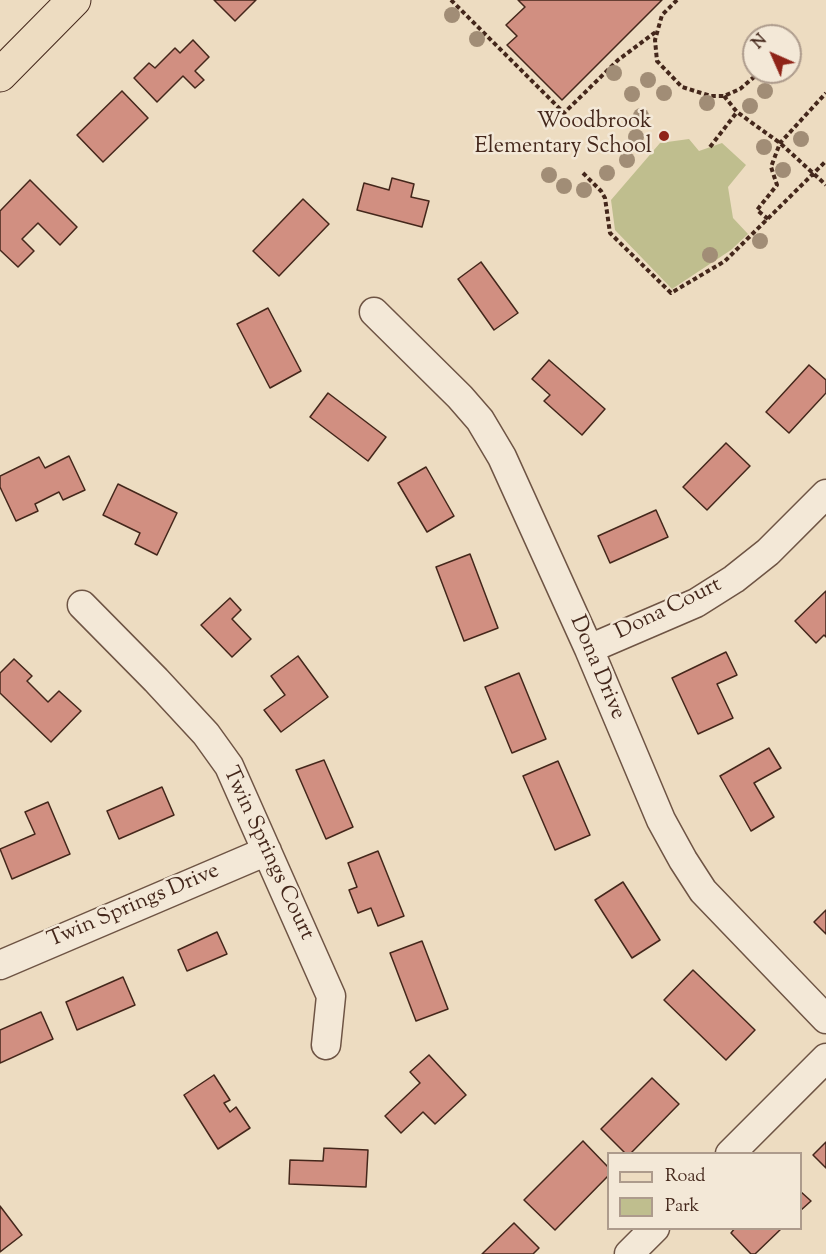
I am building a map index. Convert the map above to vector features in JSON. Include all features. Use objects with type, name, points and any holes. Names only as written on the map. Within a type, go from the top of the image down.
[{"type":"main road","points":[[0,75],[75,0]]},
{"type":"street","name":"Dona Drive","points":[[374,312],[460,397],[480,420],[502,457],[589,649],[661,820],[683,860],[703,891],[826,1018]]},
{"type":"street","name":"Dona Court","points":[[589,649],[696,603],[734,579],[768,552],[826,494]]},
{"type":"street","name":"Twin Springs Court","points":[[82,605],[156,680],[206,735],[229,766],[331,996],[326,1045]]},
{"type":"street","name":"Twin Springs Drive","points":[[0,965],[267,851]]},
{"type":"street","points":[[732,1152],[826,1058]]},
{"type":"street","points":[[629,1254],[653,1230]]},
{"type":"path","points":[[451,0],[564,113],[618,60],[657,31]]},
{"type":"path","points":[[677,0],[662,15],[655,39],[657,61],[682,87],[697,93],[724,96],[746,84]]},
{"type":"path","points":[[768,219],[757,210],[777,185],[771,167],[780,143],[826,93]]},
{"type":"path","points":[[724,96],[737,112],[780,143],[826,185]]},
{"type":"path","points":[[710,147],[737,112]]},
{"type":"path","points":[[583,173],[605,198],[610,233],[671,293],[725,261],[826,161]]},
{"type":"green space","points":[[689,139],[699,151],[722,143],[746,165],[728,187],[733,218],[748,234],[731,250],[672,289],[615,230],[611,200],[660,143]]},
{"type":"building","points":[[214,0],[256,0],[235,21]]},
{"type":"building","points":[[518,0],[662,0],[562,100],[507,45],[517,36],[506,25],[525,7]]},
{"type":"building","points":[[193,40],[209,57],[195,71],[204,80],[195,88],[183,76],[157,102],[134,78],[149,63],[155,68],[175,48],[180,53]]},
{"type":"building","points":[[122,91],[148,118],[103,162],[77,135]]},
{"type":"building","points":[[392,178],[414,184],[411,197],[429,201],[422,227],[357,210],[364,183],[389,190]]},
{"type":"building","points":[[30,180],[77,227],[60,245],[38,223],[22,239],[34,251],[18,267],[0,250],[0,211]]},
{"type":"building","points":[[303,199],[329,224],[279,276],[253,251]]},
{"type":"building","points":[[481,262],[518,313],[494,330],[458,279]]},
{"type":"building","points":[[268,308],[301,371],[270,388],[237,324]]},
{"type":"building","points":[[549,360],[605,409],[582,435],[544,401],[550,395],[532,379]]},
{"type":"building","points":[[809,365],[826,380],[826,393],[789,433],[766,412]]},
{"type":"building","points":[[328,393],[386,437],[368,461],[310,417]]},
{"type":"building","points":[[726,443],[750,466],[707,510],[683,487]]},
{"type":"building","points":[[69,456],[85,490],[63,500],[59,492],[35,504],[38,511],[16,521],[0,487],[0,476],[39,457],[45,468]]},
{"type":"building","points":[[426,467],[454,516],[427,532],[398,483]]},
{"type":"building","points":[[118,484],[177,513],[157,555],[135,544],[140,533],[103,515]]},
{"type":"building","points":[[656,510],[668,537],[610,563],[598,536]]},
{"type":"building","points":[[470,554],[498,628],[464,641],[436,567]]},
{"type":"building","points":[[826,591],[826,637],[824,635],[816,643],[795,621]]},
{"type":"building","points":[[230,598],[241,610],[232,619],[251,639],[232,657],[201,625]]},
{"type":"building","points":[[726,652],[737,675],[717,684],[733,718],[698,734],[672,678]]},
{"type":"building","points":[[298,656],[328,697],[281,732],[264,710],[285,695],[271,676]]},
{"type":"building","points":[[14,659],[32,676],[27,681],[48,702],[59,691],[81,711],[51,742],[0,693],[0,673]]},
{"type":"building","points":[[519,673],[546,739],[512,753],[485,687]]},
{"type":"building","points":[[769,748],[781,768],[754,783],[774,817],[751,831],[720,776]]},
{"type":"building","points":[[324,760],[353,827],[326,839],[296,770]]},
{"type":"building","points":[[558,761],[590,835],[555,850],[523,776]]},
{"type":"building","points":[[162,787],[174,815],[119,839],[107,811]]},
{"type":"building","points":[[48,802],[70,854],[12,879],[0,849],[35,834],[25,812]]},
{"type":"building","points":[[378,851],[404,916],[378,926],[371,908],[358,913],[349,890],[357,887],[348,863]]},
{"type":"building","points":[[623,882],[660,940],[632,958],[595,900]]},
{"type":"building","points":[[826,910],[826,934],[814,922]]},
{"type":"building","points":[[217,932],[227,954],[187,971],[178,950]]},
{"type":"building","points":[[422,941],[448,1009],[416,1021],[390,953]]},
{"type":"building","points":[[693,970],[755,1030],[726,1060],[664,1000]]},
{"type":"building","points":[[123,977],[135,1005],[77,1030],[66,1002]]},
{"type":"building","points":[[41,1012],[53,1039],[0,1063],[0,1030]]},
{"type":"building","points":[[429,1055],[466,1095],[435,1124],[423,1112],[401,1133],[385,1116],[420,1083],[410,1072]]},
{"type":"building","points":[[214,1075],[230,1100],[224,1103],[230,1112],[236,1107],[250,1128],[218,1149],[184,1095]]},
{"type":"building","points":[[652,1078],[679,1104],[632,1152],[624,1152],[601,1129]]},
{"type":"building","points":[[583,1141],[607,1166],[607,1177],[555,1230],[524,1200]]},
{"type":"building","points":[[826,1142],[826,1168],[813,1155]]},
{"type":"building","points":[[324,1148],[368,1150],[366,1187],[289,1184],[290,1160],[323,1161]]},
{"type":"building","points":[[802,1193],[811,1201],[802,1209]]},
{"type":"building","points":[[0,1206],[22,1235],[0,1252]]},
{"type":"building","points":[[514,1223],[539,1248],[533,1254],[482,1254]]},
{"type":"building","points":[[733,1230],[780,1230],[755,1254],[751,1254],[731,1233]]},
{"type":"place","name":"Woodbrook Elementary School","points":[[664,136]]}]
